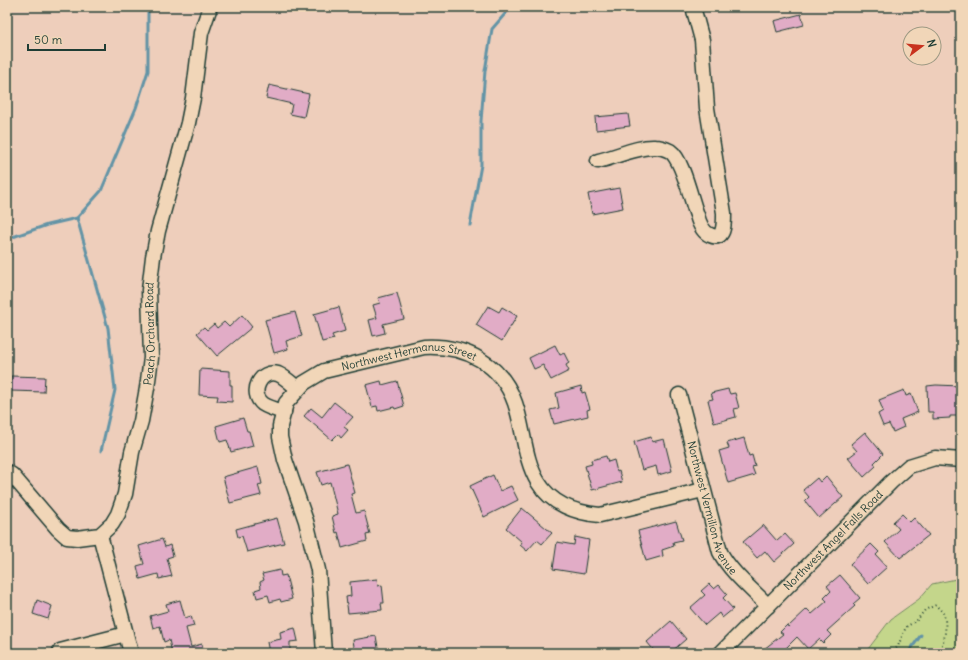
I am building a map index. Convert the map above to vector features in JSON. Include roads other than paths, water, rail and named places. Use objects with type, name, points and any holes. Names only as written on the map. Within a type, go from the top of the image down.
[{"type":"street","name":"Peach Orchard Road","points":[[100,535],[112,524],[118,514],[125,494],[132,452],[141,421],[151,358],[149,290],[153,258],[164,209],[188,123],[193,98],[201,33],[210,7]]},
{"type":"street","points":[[598,161],[644,148],[654,147],[669,151],[679,162],[700,225],[709,235],[715,237],[722,233],[724,213],[707,108],[702,40],[693,7]]},
{"type":"street","name":"Northwest Hermanus Street","points":[[324,653],[318,570],[306,521],[285,460],[280,437],[280,426],[286,403],[304,383],[324,371],[424,347],[438,346],[458,349],[476,357],[500,376],[515,403],[529,459],[538,483],[555,500],[569,509],[600,515],[703,490]]},
{"type":"street","points":[[284,412],[263,403],[256,391],[260,380],[267,375],[278,374],[298,389]]},
{"type":"street","name":"Northwest Vermilion Avenue","points":[[679,395],[720,552],[725,561],[768,606]]},
{"type":"street","name":"Northwest Angel Falls Road","points":[[721,653],[908,466],[936,458],[961,460]]},
{"type":"street","points":[[7,472],[12,475],[58,529],[67,536],[77,538],[100,535],[131,653]]},
{"type":"street","points":[[60,651],[126,634]]},
{"type":"waterway","points":[[7,239],[47,225],[77,218],[101,191],[136,108],[148,71],[148,7]]},
{"type":"waterway","points":[[470,225],[481,165],[481,121],[485,71],[492,29],[511,7]]},
{"type":"waterway","points":[[77,218],[108,328],[115,390],[101,451]]},
{"type":"waterway","points":[[908,653],[921,635]]}]
